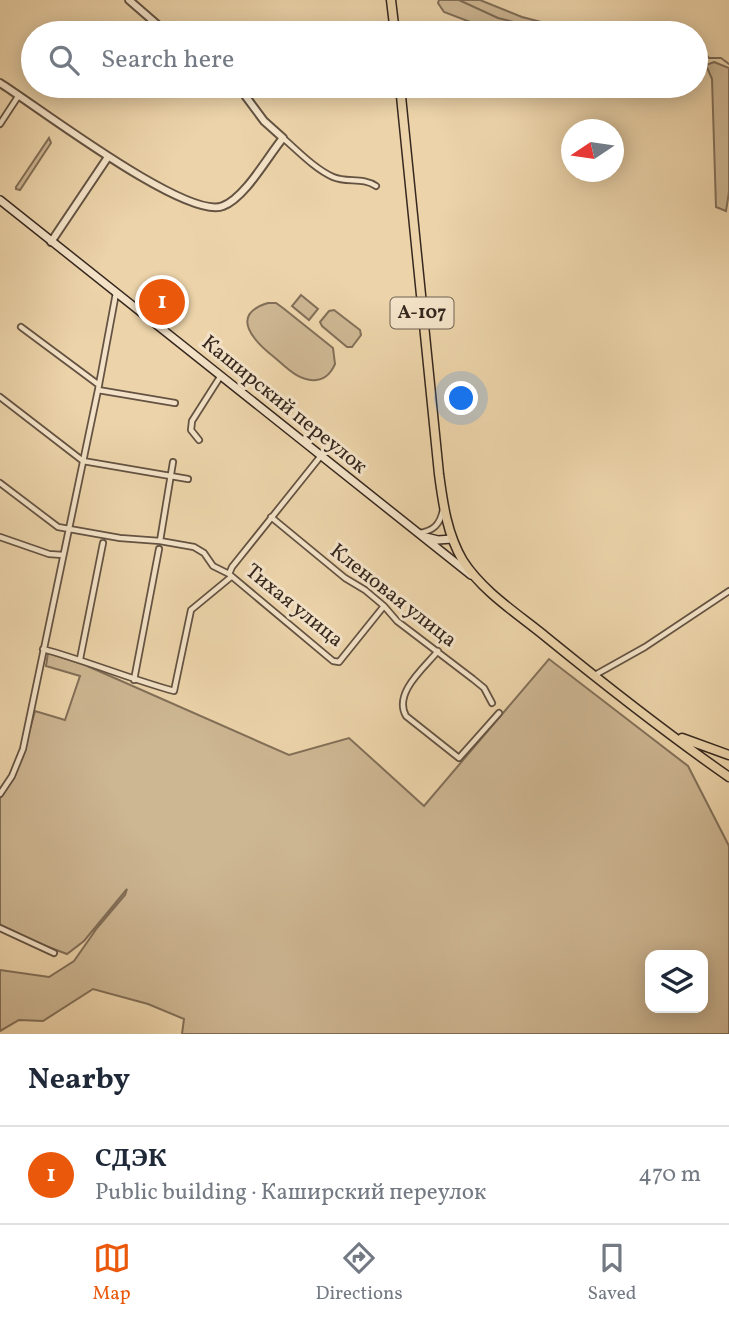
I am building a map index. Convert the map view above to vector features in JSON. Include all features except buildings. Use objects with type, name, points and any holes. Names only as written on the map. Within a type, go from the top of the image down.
[{"type":"highway","points":[[391,0],[394,21]]},
{"type":"highway","name":"А-107","points":[[401,98],[443,505],[452,539],[465,563],[481,583],[594,676],[729,780]]},
{"type":"highway","name":"А-107","points":[[650,717],[729,770]]},
{"type":"highway","points":[[679,736],[729,755]]},
{"type":"main road","name":"Каширский переулок","points":[[0,200],[481,583]]},
{"type":"main road","points":[[416,533],[438,540],[452,539]]},
{"type":"street","points":[[128,0],[153,21]]},
{"type":"street","points":[[0,83],[19,95],[0,124]]},
{"type":"street","points":[[23,98],[108,157],[205,208],[229,204],[283,138]]},
{"type":"street","points":[[248,98],[264,121],[328,174],[342,180],[368,181],[376,186]]},
{"type":"street","points":[[51,242],[108,157]]},
{"type":"street","points":[[0,794],[12,776],[23,749],[99,388],[116,293]]},
{"type":"street","points":[[21,327],[99,388],[175,403]]},
{"type":"street","points":[[199,440],[191,430],[192,421],[220,377]]},
{"type":"street","points":[[0,397],[83,461],[188,479]]},
{"type":"street","points":[[43,649],[174,691],[191,610],[230,575],[232,567],[320,457]]},
{"type":"street","points":[[0,483],[52,524],[120,538],[160,541],[173,462]]},
{"type":"street","points":[[416,533],[426,532],[437,526],[443,505]]},
{"type":"street","name":"Кленовая улица","points":[[271,517],[345,578],[365,590],[397,621],[484,688],[492,703]]},
{"type":"street","points":[[0,537],[49,554],[63,555]]},
{"type":"street","name":"Тихая улица","points":[[160,541],[194,547],[204,553],[213,566],[230,575],[334,661],[339,662],[384,606]]},
{"type":"street","points":[[80,659],[103,543]]},
{"type":"street","points":[[134,680],[159,549]]},
{"type":"street","points":[[594,676],[645,647],[729,591]]},
{"type":"street","points":[[438,651],[404,695],[401,707],[406,716],[455,757],[464,756],[499,713]]},
{"type":"street","points":[[0,928],[54,953]]},
{"type":"shaded area","points":[[439,0],[480,0],[537,21],[468,21],[444,12]]},
{"type":"shaded area","points":[[714,62],[729,68],[729,192],[726,211],[716,207],[712,79],[708,64]]},
{"type":"shaded area","points":[[49,138],[51,143],[20,190],[16,189],[16,187]]},
{"type":"shaded area","points":[[301,295],[318,309],[309,320],[292,306]]},
{"type":"shaded area","points":[[276,303],[333,348],[335,364],[328,375],[316,380],[304,379],[259,344],[247,321],[249,314],[256,308]]},
{"type":"shaded area","points":[[334,310],[360,330],[361,335],[352,347],[347,347],[320,322],[329,311]]},
{"type":"shaded area","points":[[48,653],[85,665],[289,755],[349,738],[424,806],[549,659],[688,766],[729,846],[729,1034],[182,1034],[184,1019],[148,1004],[93,989],[43,1021],[19,1020],[0,1031],[0,970],[49,977],[74,961],[127,889],[84,941],[67,954],[0,929],[0,796],[21,755],[35,711],[65,720],[80,676],[46,666]]},
{"type":"waterway","points":[[459,0],[510,21]]},
{"type":"waterway","points":[[708,57],[721,58],[729,64]]},
{"type":"place","name":"СДЭК","points":[[162,302]]}]
